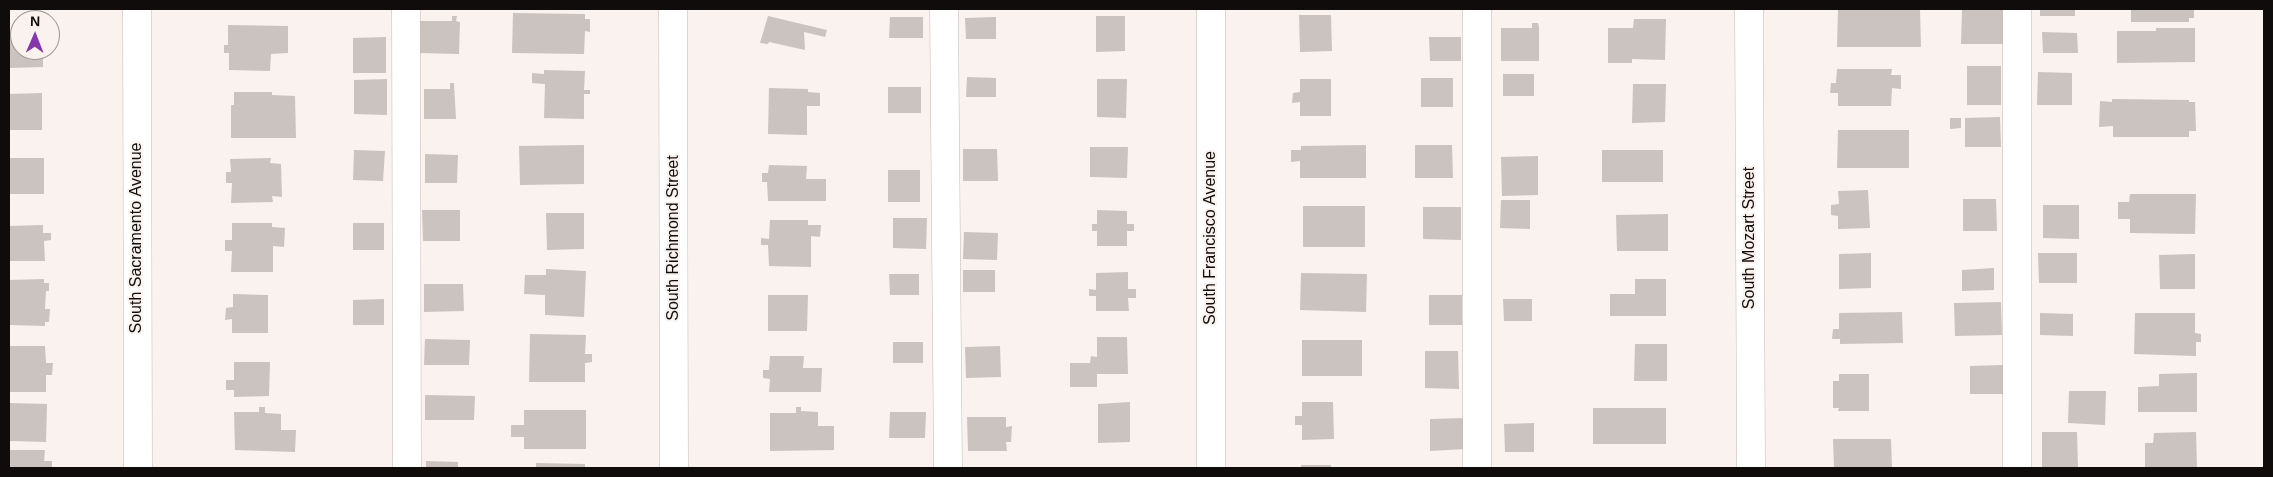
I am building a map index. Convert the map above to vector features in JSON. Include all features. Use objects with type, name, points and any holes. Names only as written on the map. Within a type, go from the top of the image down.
[{"type":"street","name":"South Sacramento Avenue","points":[[137,9],[138,468]]},
{"type":"street","points":[[406,9],[408,468]]},
{"type":"street","name":"South Richmond Street","points":[[673,9],[674,468]]},
{"type":"street","points":[[944,9],[948,468]]},
{"type":"street","name":"South Francisco Avenue","points":[[1211,9],[1211,468]]},
{"type":"street","points":[[1477,9],[1477,468]]},
{"type":"street","name":"South Mozart Street","points":[[1749,9],[1750,468]]},
{"type":"street","points":[[2017,9],[2017,468]]},
{"type":"building","points":[[1838,9],[1920,9],[1921,47],[1837,47]]},
{"type":"building","points":[[2040,9],[2075,9],[2075,16],[2040,16]]},
{"type":"building","points":[[2131,9],[2194,9],[2194,18],[2189,18],[2189,22],[2131,22]]},
{"type":"building","points":[[1962,10],[2004,10],[2003,44],[1961,44]]},
{"type":"building","points":[[513,13],[585,14],[585,19],[590,19],[590,32],[585,31],[584,54],[512,53]]},
{"type":"building","points":[[1299,15],[1331,15],[1332,51],[1300,52]]},
{"type":"building","points":[[452,16],[457,16],[456,21],[460,22],[459,54],[419,53],[420,21],[452,21]]},
{"type":"building","points":[[768,16],[827,30],[825,37],[804,32],[805,50],[769,42],[768,44],[760,43]]},
{"type":"building","points":[[1096,16],[1125,16],[1125,51],[1096,52]]},
{"type":"building","points":[[890,17],[923,17],[923,38],[889,38]]},
{"type":"building","points":[[996,17],[996,39],[966,39],[965,18]]},
{"type":"building","points":[[1634,19],[1666,19],[1665,60],[1632,59],[1632,63],[1608,63],[1608,28],[1633,28]]},
{"type":"building","points":[[1532,23],[1538,23],[1539,27],[1539,61],[1501,61],[1501,28],[1532,28]]},
{"type":"building","points":[[228,25],[288,26],[288,53],[271,54],[270,71],[229,70],[229,53],[224,53],[224,45],[228,45]]},
{"type":"building","points":[[2156,28],[2195,28],[2195,62],[2117,63],[2117,31],[2156,31]]},
{"type":"building","points":[[10,32],[10,60],[43,60],[43,67],[9,68]]},
{"type":"building","points":[[2042,32],[2077,33],[2078,53],[2043,53]]},
{"type":"building","points":[[386,37],[386,73],[353,73],[353,38]]},
{"type":"building","points":[[1429,37],[1461,37],[1461,61],[1430,61]]},
{"type":"building","points":[[1967,66],[2001,66],[2001,105],[1967,105]]},
{"type":"building","points":[[1837,69],[1892,69],[1891,75],[1901,75],[1901,89],[1892,88],[1891,106],[1838,106],[1838,93],[1830,93],[1831,83],[1836,83]]},
{"type":"building","points":[[544,70],[585,71],[584,90],[590,90],[590,94],[584,94],[584,119],[544,118],[545,84],[532,83],[532,73],[544,74]]},
{"type":"building","points":[[2038,72],[2072,73],[2072,105],[2037,105]]},
{"type":"building","points":[[1503,74],[1534,74],[1534,96],[1503,96]]},
{"type":"building","points":[[967,77],[996,78],[996,97],[966,97]]},
{"type":"building","points":[[1421,78],[1453,78],[1453,107],[1421,107]]},
{"type":"building","points":[[387,79],[387,115],[354,114],[354,80]]},
{"type":"building","points":[[1097,79],[1127,79],[1126,118],[1097,117]]},
{"type":"building","points":[[1300,79],[1331,79],[1331,116],[1300,116],[1300,102],[1292,103],[1293,93],[1300,92]]},
{"type":"building","points":[[450,83],[454,83],[456,119],[424,119],[424,89],[450,89]]},
{"type":"building","points":[[1633,84],[1666,84],[1665,122],[1632,123]]},
{"type":"building","points":[[888,87],[921,87],[921,113],[888,113]]},
{"type":"building","points":[[769,88],[808,89],[808,92],[820,93],[820,106],[807,106],[807,135],[768,134]]},
{"type":"building","points":[[234,92],[272,92],[272,95],[295,96],[296,138],[231,138],[231,105],[234,105]]},
{"type":"building","points":[[42,93],[42,130],[9,130],[9,94]]},
{"type":"building","points":[[2112,99],[2189,100],[2189,102],[2195,102],[2196,131],[2189,131],[2189,137],[2113,137],[2113,126],[2099,127],[2100,101],[2112,102]]},
{"type":"building","points":[[2000,117],[2001,147],[1965,147],[1965,118]]},
{"type":"building","points":[[1950,118],[1961,118],[1961,128],[1950,129]]},
{"type":"building","points":[[1838,130],[1909,130],[1909,168],[1837,168]]},
{"type":"building","points":[[584,145],[584,184],[520,185],[519,146]]},
{"type":"building","points":[[1366,145],[1366,178],[1300,178],[1300,161],[1291,162],[1291,150],[1301,150],[1301,146]]},
{"type":"building","points":[[1415,145],[1452,145],[1453,178],[1415,178]]},
{"type":"building","points":[[1090,147],[1128,147],[1127,178],[1090,177]]},
{"type":"building","points":[[963,149],[997,149],[998,181],[963,181]]},
{"type":"building","points":[[354,150],[385,151],[383,181],[353,180]]},
{"type":"building","points":[[1602,150],[1663,150],[1663,182],[1602,182]]},
{"type":"building","points":[[425,154],[458,155],[457,183],[425,183]]},
{"type":"building","points":[[1538,156],[1538,195],[1502,196],[1501,157]]},
{"type":"building","points":[[9,158],[44,158],[44,194],[9,194]]},
{"type":"building","points":[[271,158],[270,163],[281,164],[282,197],[272,196],[273,202],[231,203],[232,183],[226,183],[226,172],[231,172],[230,159]]},
{"type":"building","points":[[769,165],[807,166],[806,179],[826,179],[826,201],[768,201],[767,182],[762,182],[762,173],[768,173]]},
{"type":"building","points":[[888,170],[920,170],[920,202],[888,202]]},
{"type":"building","points":[[1868,190],[1870,228],[1838,229],[1838,216],[1831,215],[1831,205],[1839,204],[1838,191]]},
{"type":"building","points":[[2130,194],[2196,194],[2195,234],[2130,233],[2130,219],[2118,219],[2118,202],[2129,202]]},
{"type":"building","points":[[1963,199],[1996,199],[1997,231],[1963,231]]},
{"type":"building","points":[[1501,200],[1530,200],[1530,229],[1500,228]]},
{"type":"building","points":[[2043,205],[2079,205],[2079,239],[2043,238]]},
{"type":"building","points":[[1303,206],[1365,206],[1365,247],[1303,247]]},
{"type":"building","points":[[1423,207],[1461,207],[1461,240],[1423,239]]},
{"type":"building","points":[[422,210],[460,210],[460,241],[423,241]]},
{"type":"building","points":[[1097,210],[1127,211],[1127,224],[1134,224],[1134,231],[1127,231],[1127,246],[1097,246],[1097,231],[1092,231],[1092,224],[1097,224]]},
{"type":"building","points":[[546,213],[584,213],[584,249],[547,250]]},
{"type":"building","points":[[1668,214],[1668,251],[1617,251],[1616,215]]},
{"type":"building","points":[[893,218],[927,218],[926,249],[893,248]]},
{"type":"building","points":[[770,220],[808,220],[808,225],[821,225],[820,237],[811,236],[811,267],[769,266],[768,245],[761,245],[761,238],[769,239]]},
{"type":"building","points":[[232,223],[272,223],[272,227],[285,228],[284,247],[273,246],[273,272],[231,272],[232,251],[225,251],[225,240],[232,240]]},
{"type":"building","points":[[353,223],[384,223],[384,250],[353,250]]},
{"type":"building","points":[[43,225],[43,233],[51,233],[51,240],[44,241],[45,261],[9,261],[9,226]]},
{"type":"building","points":[[964,232],[998,233],[997,260],[963,259]]},
{"type":"building","points":[[1871,253],[1871,288],[1839,289],[1839,254]]},
{"type":"building","points":[[2038,253],[2077,253],[2077,283],[2039,283]]},
{"type":"building","points":[[2195,254],[2195,289],[2160,289],[2159,255]]},
{"type":"building","points":[[1994,268],[1994,290],[1962,291],[1962,270]]},
{"type":"building","points":[[546,269],[586,271],[584,317],[545,315],[545,295],[524,294],[525,275],[546,275]]},
{"type":"building","points":[[963,270],[995,270],[995,292],[963,292]]},
{"type":"building","points":[[1128,272],[1128,289],[1136,289],[1136,298],[1128,298],[1129,311],[1096,311],[1096,296],[1089,296],[1089,289],[1096,290],[1096,273]]},
{"type":"building","points":[[1301,273],[1367,274],[1366,312],[1300,310]]},
{"type":"building","points":[[889,274],[919,274],[919,295],[890,295]]},
{"type":"building","points":[[44,279],[44,283],[49,283],[49,291],[46,291],[45,309],[50,309],[49,322],[45,322],[45,326],[9,325],[9,280]]},
{"type":"building","points":[[1635,279],[1666,279],[1666,316],[1610,316],[1610,294],[1635,294]]},
{"type":"building","points":[[424,284],[463,284],[464,311],[424,312]]},
{"type":"building","points":[[233,294],[268,295],[268,333],[232,333],[232,319],[225,320],[226,308],[233,307]]},
{"type":"building","points":[[768,295],[808,295],[807,331],[768,331]]},
{"type":"building","points":[[1429,295],[1462,295],[1462,325],[1429,325]]},
{"type":"building","points":[[384,299],[384,325],[353,325],[353,300]]},
{"type":"building","points":[[1503,299],[1532,299],[1532,321],[1504,321]]},
{"type":"building","points":[[2001,302],[2002,335],[1955,336],[1954,303]]},
{"type":"building","points":[[1902,312],[1903,343],[1840,344],[1840,339],[1832,339],[1833,329],[1839,329],[1839,313]]},
{"type":"building","points":[[2040,313],[2073,314],[2073,336],[2040,335]]},
{"type":"building","points":[[2135,313],[2195,313],[2195,333],[2201,334],[2201,342],[2196,342],[2196,356],[2134,354]]},
{"type":"building","points":[[530,334],[586,335],[585,354],[592,354],[592,362],[585,363],[585,382],[529,382]]},
{"type":"building","points":[[1097,337],[1127,337],[1128,374],[1097,374],[1097,387],[1070,387],[1070,363],[1090,363],[1091,356],[1097,357]]},
{"type":"building","points":[[425,339],[470,340],[469,365],[424,365]]},
{"type":"building","points":[[1302,340],[1362,340],[1362,376],[1302,376]]},
{"type":"building","points":[[893,342],[923,342],[923,363],[893,363]]},
{"type":"building","points":[[1635,344],[1667,344],[1667,381],[1634,381]]},
{"type":"building","points":[[9,346],[45,346],[46,363],[53,363],[52,375],[46,375],[46,392],[9,392]]},
{"type":"building","points":[[1000,346],[1001,377],[966,378],[965,347]]},
{"type":"building","points":[[1425,351],[1458,351],[1459,389],[1425,388]]},
{"type":"building","points":[[770,356],[804,356],[803,368],[822,368],[821,392],[769,392],[770,379],[763,378],[763,370],[769,370]]},
{"type":"building","points":[[234,362],[270,362],[269,396],[234,397],[234,390],[226,390],[226,380],[234,380]]},
{"type":"building","points":[[2003,365],[2004,394],[1970,394],[1970,366]]},
{"type":"building","points":[[2197,373],[2197,412],[2138,412],[2138,387],[2159,386],[2159,374]]},
{"type":"building","points":[[1839,374],[1869,374],[1869,411],[1838,411],[1839,408],[1833,408],[1833,381],[1839,381]]},
{"type":"building","points":[[2069,391],[2106,391],[2105,425],[2068,423]]},
{"type":"building","points":[[425,395],[475,396],[474,420],[425,420]]},
{"type":"building","points":[[1130,402],[1130,442],[1098,443],[1098,404]]},
{"type":"building","points":[[1302,402],[1333,402],[1334,439],[1302,440],[1302,425],[1295,425],[1295,416],[1302,416]]},
{"type":"building","points":[[9,403],[47,404],[46,442],[9,441]]},
{"type":"building","points":[[259,407],[265,407],[265,413],[281,414],[281,430],[296,430],[295,452],[235,450],[234,412],[259,412]]},
{"type":"building","points":[[796,407],[801,407],[801,411],[818,412],[818,426],[834,426],[834,450],[770,451],[770,413],[796,413]]},
{"type":"building","points":[[1593,408],[1666,408],[1666,444],[1593,444]]},
{"type":"building","points":[[524,410],[586,410],[586,449],[524,449],[524,437],[511,437],[511,425],[524,425]]},
{"type":"building","points":[[890,412],[926,412],[925,438],[889,438]]},
{"type":"building","points":[[967,417],[1006,417],[1006,427],[1012,426],[1011,442],[1006,442],[1007,451],[968,451]]},
{"type":"building","points":[[1465,418],[1465,449],[1430,451],[1430,419]]},
{"type":"building","points":[[1534,423],[1534,452],[1505,452],[1504,424]]},
{"type":"building","points":[[2042,432],[2077,432],[2078,467],[2042,467]]},
{"type":"building","points":[[2196,432],[2197,468],[2145,468],[2145,443],[2153,443],[2154,433]]},
{"type":"building","points":[[1833,439],[1891,439],[1892,468],[1834,468]]},
{"type":"building","points":[[9,450],[45,450],[44,461],[52,461],[52,468],[9,468]]},
{"type":"building","points":[[426,461],[458,462],[458,468],[426,468]]},
{"type":"building","points":[[536,463],[585,464],[585,468],[536,468]]},
{"type":"building","points":[[1301,465],[1331,465],[1331,468],[1301,468]]}]
